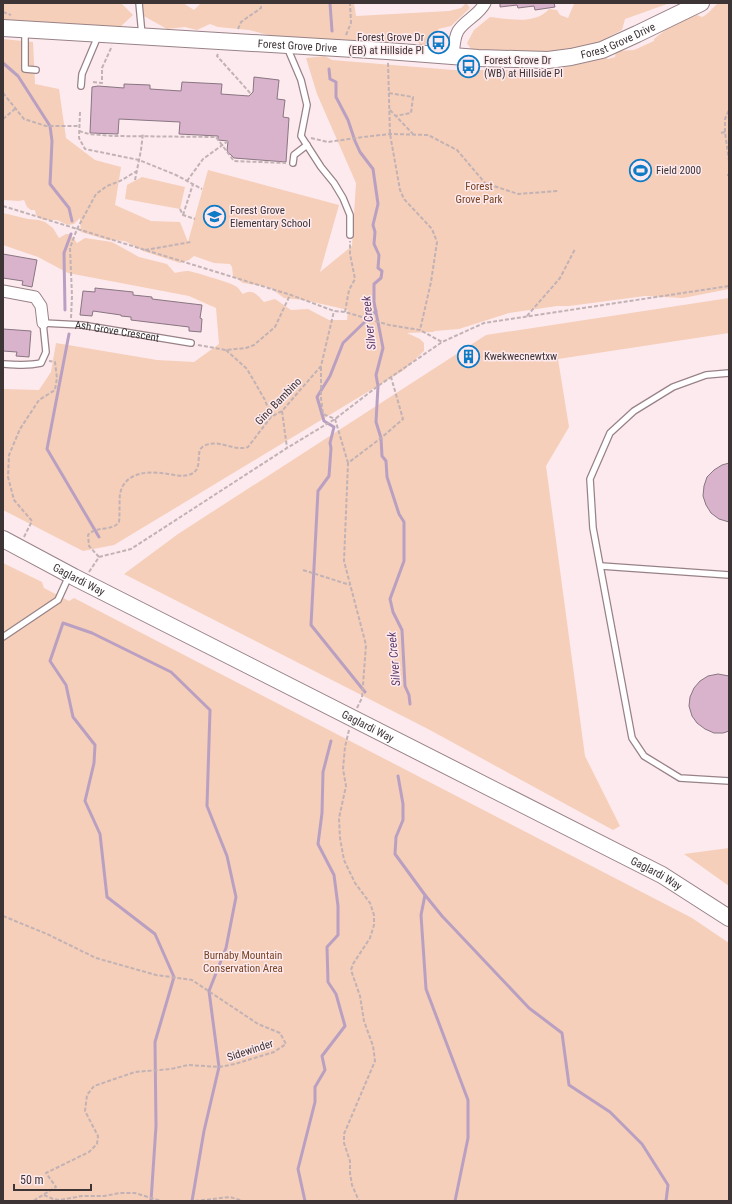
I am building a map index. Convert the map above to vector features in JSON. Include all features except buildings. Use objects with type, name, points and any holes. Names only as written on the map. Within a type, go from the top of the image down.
[{"type":"main road","name":"Forest Grove Drive","points":[[3,28],[346,48],[453,56],[548,60],[571,58],[602,50],[701,3]]},
{"type":"main road","name":"Gaglardi Way","points":[[3,539],[662,875],[729,918]]},
{"type":"street","points":[[453,56],[455,38],[458,30],[479,12],[485,3]]},
{"type":"street","points":[[3,291],[35,297],[41,306],[43,323]]},
{"type":"lane","points":[[139,3],[142,36]]},
{"type":"lane","points":[[25,29],[25,69],[36,70]]},
{"type":"lane","points":[[81,86],[82,74],[98,34]]},
{"type":"lane","points":[[287,45],[301,80],[307,105],[301,136],[321,167],[334,183],[342,198],[350,215],[350,235]]},
{"type":"lane","points":[[293,163],[294,155],[307,145]]},
{"type":"lane","points":[[3,364],[20,366],[41,363],[46,352],[43,323]]},
{"type":"lane","name":"Ash Grove Crescent","points":[[43,323],[82,325],[191,343]]},
{"type":"lane","points":[[729,372],[706,375],[673,387],[634,411],[610,433],[590,479],[593,528],[632,738],[644,756],[680,778],[729,781]]},
{"type":"lane","points":[[601,566],[729,575]]},
{"type":"lane","points":[[3,637],[58,600],[77,578]]},
{"type":"path","points":[[236,32],[241,22],[261,8],[261,3]]},
{"type":"path","points":[[346,48],[345,38],[351,23],[350,3]]},
{"type":"path","points":[[93,82],[102,83],[102,68],[110,50]]},
{"type":"path","points":[[218,51],[217,56],[251,94]]},
{"type":"path","points":[[387,51],[390,134],[400,190],[404,199],[432,229],[437,242],[431,282],[420,330]]},
{"type":"path","points":[[3,93],[24,118],[46,126],[80,126]]},
{"type":"path","points":[[389,93],[413,97],[411,112],[395,116]]},
{"type":"path","points":[[3,119],[15,108]]},
{"type":"path","points":[[389,109],[413,134]]},
{"type":"path","points":[[729,110],[725,120],[729,162]]},
{"type":"path","points":[[80,112],[79,138],[85,149],[139,160],[176,175],[202,189]]},
{"type":"path","points":[[79,131],[89,134],[113,136],[143,134],[216,137],[234,161],[293,163]]},
{"type":"path","points":[[721,133],[725,132]]},
{"type":"path","points":[[135,180],[143,134]]},
{"type":"path","points":[[301,136],[328,142],[390,134],[428,135],[457,150],[485,183],[518,194],[558,191]]},
{"type":"path","points":[[187,181],[203,159],[228,141]]},
{"type":"path","points":[[71,324],[72,296],[70,248],[77,229],[96,194],[107,186],[120,181],[137,171]]},
{"type":"path","points":[[183,215],[193,184]]},
{"type":"path","points":[[3,206],[291,295],[334,311],[345,312],[383,324],[420,330],[442,342]]},
{"type":"path","points":[[180,209],[183,215],[196,219]]},
{"type":"path","points":[[345,312],[349,290],[355,279],[350,254],[350,235]]},
{"type":"path","points":[[144,250],[191,242]]},
{"type":"path","points":[[527,316],[560,278],[575,249]]},
{"type":"path","points":[[77,578],[99,557],[131,549],[287,448],[335,419],[391,377],[442,342],[484,323],[729,286]]},
{"type":"path","points":[[198,345],[226,350],[246,348],[254,345],[275,327],[291,295]]},
{"type":"path","name":"Gino Bambino","points":[[99,557],[89,546],[88,535],[91,531],[99,528],[110,528],[116,526],[119,522],[120,494],[126,482],[136,474],[151,472],[181,476],[190,475],[199,465],[200,451],[202,447],[211,443],[223,443],[236,448],[248,447],[271,416],[282,411],[321,366],[334,311]]},
{"type":"path","points":[[226,350],[246,370],[266,400],[271,416]]},
{"type":"path","points":[[19,547],[32,521],[14,500],[8,477],[9,455],[20,429],[39,400],[55,390],[57,378],[55,362],[42,359]]},
{"type":"path","points":[[321,366],[322,414],[335,419]]},
{"type":"path","points":[[348,463],[403,420],[391,377]]},
{"type":"path","points":[[282,411],[287,448]]},
{"type":"path","points":[[335,419],[348,463],[344,561],[366,645],[362,698],[352,718],[344,754],[343,769],[346,786],[339,818],[340,838],[344,860],[355,883],[370,903],[374,915],[374,925],[370,938],[353,964],[351,970],[360,996],[364,1020],[375,1061],[344,1134],[344,1143],[350,1161],[352,1185],[359,1201]]},
{"type":"path","points":[[303,570],[350,585]]},
{"type":"path","name":"Sidewinder","points":[[3,916],[47,934],[96,958],[156,975],[192,980],[258,1024],[280,1032],[286,1044],[274,1052],[226,1066],[212,1067],[188,1065],[162,1070],[135,1072],[94,1086],[87,1095],[85,1111],[98,1136],[97,1144],[89,1152],[46,1173],[56,1187],[33,1201]]},
{"type":"path","points":[[44,1195],[53,1200],[60,1200],[82,1196],[104,1196],[120,1193],[135,1193],[159,1201]]},
{"type":"path","points":[[195,1201],[230,1197],[243,1201]]},
{"type":"green space","points":[[3,3],[121,3],[133,15],[117,30],[84,24],[27,26],[3,25]]},
{"type":"green space","points":[[143,3],[183,3],[194,10],[201,3],[354,3],[356,16],[449,11],[461,8],[466,3],[470,8],[451,26],[438,29],[439,43],[420,45],[412,34],[404,33],[389,47],[280,38],[249,30],[218,27],[210,24],[197,30],[185,27],[167,29],[142,15]]},
{"type":"green space","points":[[670,3],[625,19],[622,30],[587,48],[574,48],[556,58],[473,52],[467,43],[474,30],[490,17],[522,20],[537,17],[549,9],[557,10],[560,15],[568,18],[574,4]]},
{"type":"green space","name":"Forest Grove Park","points":[[718,3],[729,3],[729,289],[683,298],[645,296],[569,306],[557,306],[509,313],[459,329],[407,333],[420,339],[424,343],[424,351],[404,370],[114,545],[83,551],[3,510],[3,389],[39,390],[51,372],[56,343],[157,360],[194,362],[219,344],[216,308],[189,296],[68,273],[38,257],[3,245],[3,213],[45,222],[53,228],[59,238],[66,234],[70,234],[77,243],[85,238],[112,242],[139,257],[167,264],[175,273],[188,271],[221,280],[234,285],[243,294],[246,292],[252,292],[264,302],[275,299],[291,310],[308,309],[329,320],[347,320],[348,310],[304,300],[284,298],[269,287],[243,283],[233,276],[232,267],[230,264],[214,263],[194,256],[189,260],[180,263],[143,251],[125,241],[108,240],[81,232],[80,218],[74,224],[68,225],[57,220],[43,220],[36,215],[35,210],[31,210],[27,207],[24,200],[3,200],[3,39],[33,42],[35,84],[59,89],[66,138],[95,160],[121,167],[115,205],[151,221],[180,222],[188,242],[208,170],[339,205],[320,272],[352,246],[356,183],[317,94],[306,58],[325,56],[332,60],[453,70],[553,70],[615,57],[616,51],[634,50],[654,41],[654,39],[673,24],[697,15],[702,17],[704,16],[709,13]]},
{"type":"green space","points":[[142,177],[185,187],[180,209],[125,199],[127,185]]},
{"type":"green space","points":[[729,298],[729,333],[558,359],[569,427],[546,466],[585,756],[620,826],[613,830],[428,729],[124,574],[178,534],[486,335]]},
{"type":"green space","name":"Burnaby Mountain Conservation Area","points":[[3,563],[42,582],[44,588],[69,601],[74,598],[692,918],[729,943],[729,1201],[3,1201]]},
{"type":"green space","points":[[729,848],[729,886],[684,854]]},
{"type":"waterway","name":"Silver Creek","points":[[330,3],[332,31]]},
{"type":"waterway","points":[[3,63],[18,76],[50,126],[52,141],[50,184],[69,208],[72,221]]},
{"type":"waterway","name":"Silver Creek","points":[[329,69],[330,79],[336,82],[336,97],[348,120],[355,141],[360,152],[373,169],[378,204],[373,225],[375,232],[374,244],[379,255],[378,268],[382,271],[381,278],[374,284],[374,302],[383,348],[376,375],[378,386],[376,422],[381,438],[382,456],[386,461],[387,477],[399,514],[404,522],[404,561],[390,599],[393,612],[402,630],[405,686],[409,695],[410,704]]},
{"type":"waterway","points":[[65,310],[64,253],[71,234]]},
{"type":"waterway","points":[[365,692],[311,625],[318,491],[329,476],[330,443],[334,427],[324,421],[317,397],[330,376],[343,343],[376,311]]},
{"type":"waterway","points":[[69,334],[47,449],[99,537]]},
{"type":"waterway","points":[[151,1201],[156,1126],[155,1042],[174,977],[155,934],[107,897],[100,834],[85,801],[94,763],[95,745],[73,717],[66,685],[50,661],[63,623],[92,633],[171,672],[210,710],[207,806],[227,856],[236,897],[226,948],[209,991],[219,1067],[204,1131],[192,1201]]},
{"type":"waterway","points":[[305,1201],[298,1169],[315,1102],[315,1087],[325,1070],[322,1056],[345,1026],[336,994],[328,982],[327,947],[338,935],[338,906],[334,875],[318,844],[322,813],[323,772],[331,741]]},
{"type":"waterway","points":[[398,776],[403,804],[403,820],[396,837],[395,854],[425,895],[421,915],[426,989],[468,1100],[468,1138],[455,1201]]},
{"type":"waterway","points":[[425,895],[442,916],[529,1008],[562,1033],[569,1085],[610,1112],[642,1144],[668,1185],[666,1201]]},
{"type":"place","name":"Forest Grove Dr (EB) at Hillside Pl","points":[[439,43]]},
{"type":"place","name":"Forest Grove Dr (WB) at Hillside Pl","points":[[469,66]]},
{"type":"place","name":"Field 2000","points":[[641,170]]},
{"type":"place","name":"Forest Grove Elementary School","points":[[215,216]]},
{"type":"place","name":"Kwekwecnewtxw","points":[[469,356]]}]
